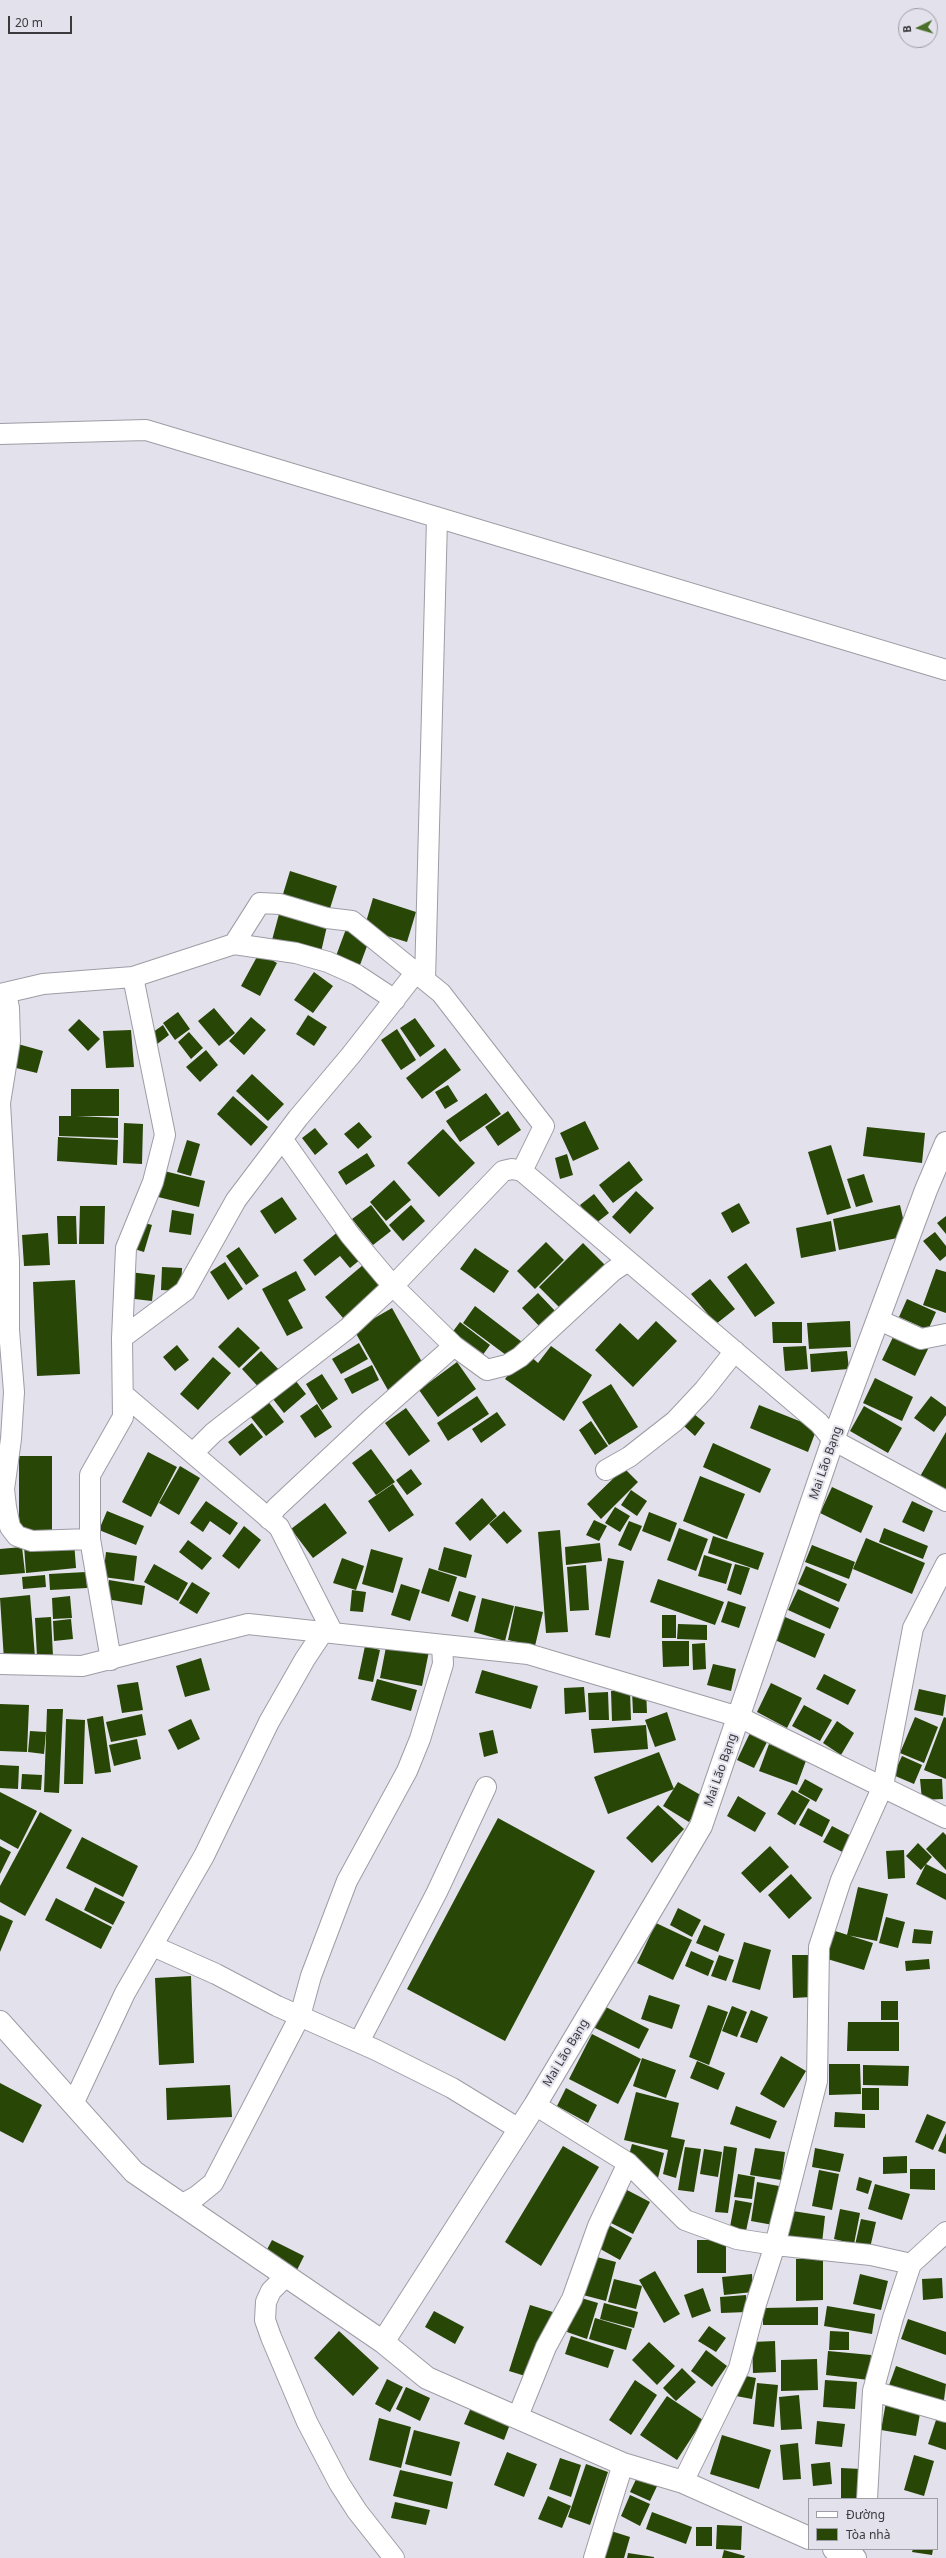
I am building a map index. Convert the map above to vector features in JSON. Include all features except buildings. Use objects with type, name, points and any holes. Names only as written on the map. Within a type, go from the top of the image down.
[{"type":"street","points":[[0,434],[146,430],[437,519],[946,670]]},
{"type":"street","points":[[122,1338],[185,1291],[236,1200],[283,1140],[298,1118],[394,1000],[421,976],[437,519]]},
{"type":"street","points":[[234,944],[260,903],[280,904],[327,918],[352,921],[442,993],[544,1126],[522,1171]]},
{"type":"street","points":[[90,1539],[32,1541],[17,1536],[10,1527],[4,1489],[6,1425],[14,1392],[9,1330],[9,1261],[0,1103],[10,1041],[10,1008],[3,994],[43,984],[133,977],[234,944],[296,954],[328,962],[357,975],[394,1000]]},
{"type":"street","points":[[111,1660],[90,1539],[90,1475],[123,1417],[122,1338],[126,1248],[153,1182],[165,1135],[133,977]]},
{"type":"street","points":[[283,1140],[350,1235],[392,1286],[454,1346],[487,1370],[507,1365],[520,1357],[613,1271],[628,1261]]},
{"type":"street","name":"Mai Lão Bạng","points":[[383,2342],[518,2129],[535,2105],[701,1826],[833,1440],[879,1320],[926,1190],[944,1156]]},
{"type":"street","points":[[192,1453],[213,1433],[347,1329],[392,1286],[489,1183],[503,1171],[512,1169],[522,1171],[819,1423],[833,1440],[946,1501]]},
{"type":"street","points":[[879,1320],[921,1339],[946,1334]]},
{"type":"street","points":[[269,1519],[276,1508],[364,1425],[454,1346]]},
{"type":"street","points":[[606,1470],[629,1457],[675,1421],[704,1390],[735,1351]]},
{"type":"street","points":[[123,1394],[279,1527],[328,1633]]},
{"type":"street","points":[[683,2482],[739,2368],[755,2307],[775,2245],[817,2081],[819,1946],[841,1880],[883,1786],[913,1628],[946,1564]]},
{"type":"street","points":[[0,1664],[82,1666],[111,1660],[248,1624],[528,1654],[739,1717],[946,1818]]},
{"type":"street","points":[[73,2104],[125,1993],[204,1856],[269,1722],[304,1658],[328,1633]]},
{"type":"street","points":[[181,2205],[196,2196],[213,2182],[300,2016],[311,1976],[347,1881],[407,1771],[420,1739],[443,1664],[442,1645]]},
{"type":"street","points":[[359,2042],[437,1892],[486,1787]]},
{"type":"street","points":[[153,1946],[300,2016],[359,2042],[452,2088],[518,2129]]},
{"type":"street","points":[[0,2022],[134,2172],[383,2342],[427,2378],[518,2416],[623,2464],[683,2482],[808,2538]]},
{"type":"street","points":[[535,2105],[628,2163],[685,2220],[737,2239],[775,2245],[871,2255],[911,2264]]},
{"type":"street","points":[[518,2416],[546,2348],[572,2299],[598,2226],[628,2163]]},
{"type":"street","points":[[867,2498],[873,2391],[893,2318],[911,2264],[945,2236]]},
{"type":"street","points":[[285,2276],[271,2291],[266,2302],[266,2320],[271,2337],[307,2422],[339,2482],[357,2511],[394,2558]]},
{"type":"street","points":[[873,2391],[946,2412]]},
{"type":"street","points":[[594,2558],[623,2464]]},
{"type":"street","points":[[836,2550],[855,2558]]}]
